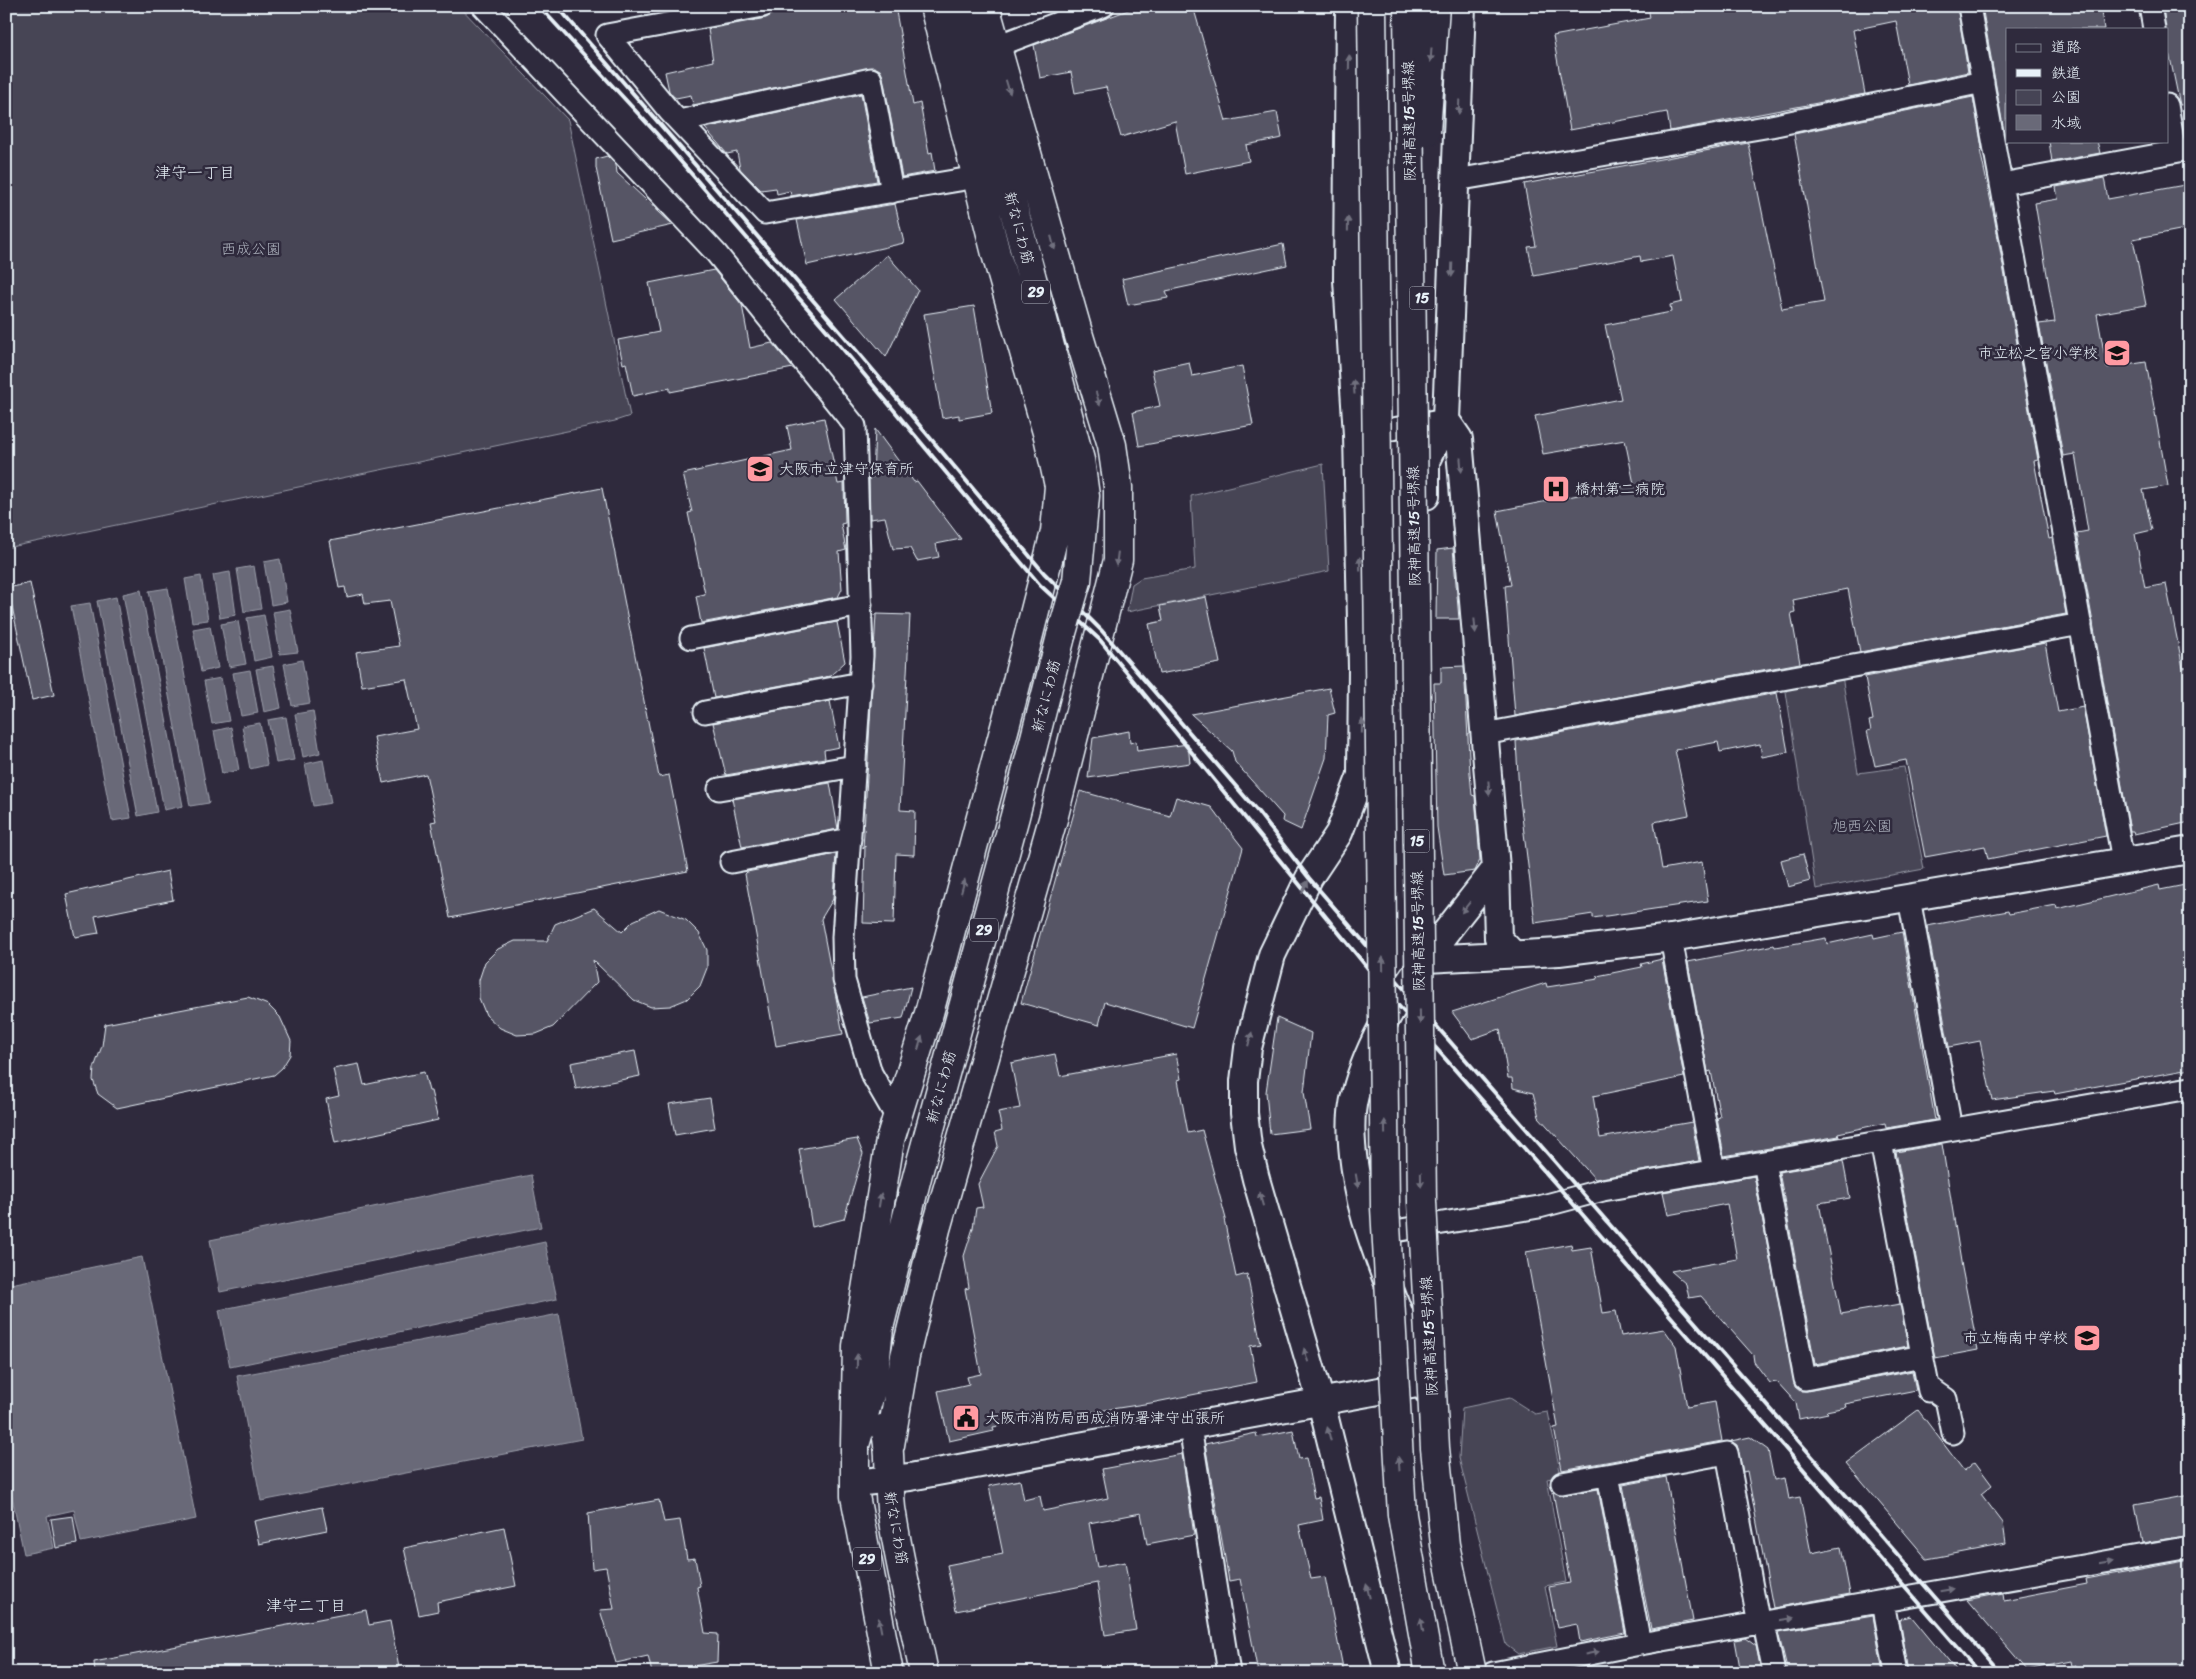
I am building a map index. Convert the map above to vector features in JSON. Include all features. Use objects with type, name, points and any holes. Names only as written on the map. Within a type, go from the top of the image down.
[{"type":"main road","points":[[855,1444],[857,1346],[890,1140],[932,1003],[1015,689],[1055,532],[1059,486],[1048,436],[996,254],[934,6]]},
{"type":"main road","name":"新なにわ筋","points":[[888,1673],[855,1496],[855,1444],[873,1384],[880,1328],[918,1173],[1077,581],[1085,496],[1080,460],[960,6]]},
{"type":"main road","points":[[890,1445],[905,1356],[936,1228],[1054,819],[1118,560],[1118,487],[1112,445],[985,6]]},
{"type":"main road","points":[[1372,6],[1386,1207],[1402,1515],[1430,1673]]},
{"type":"main road","name":"阪神高速15号堺線","points":[[1408,6],[1423,1222],[1435,1448],[1445,1545],[1472,1673]]},
{"type":"main road","name":"15","points":[[1414,590],[1420,479],[1423,173],[1435,6]]},
{"type":"main road","name":"新なにわ筋","points":[[873,1384],[890,1445],[888,1481],[894,1523],[924,1673]]},
{"type":"street","points":[[483,6],[716,253],[855,426],[861,605],[861,683],[844,937],[844,980],[871,1073],[897,1118]]},
{"type":"street","points":[[763,6],[607,35],[679,121],[765,213],[977,178]]},
{"type":"street","points":[[997,48],[1010,41],[1103,6]]},
{"type":"street","points":[[1350,6],[1347,280],[1357,435],[1362,668],[1361,775],[1339,833],[1309,878],[1272,955],[1248,1048],[1244,1081],[1244,1113],[1248,1146],[1286,1289],[1321,1402],[1388,1673]]},
{"type":"street","points":[[1426,959],[1426,461],[1446,420],[1462,6]]},
{"type":"street","points":[[1969,6],[2123,861]]},
{"type":"street","points":[[2150,6],[2154,28]]},
{"type":"street","points":[[679,121],[871,79],[892,192]]},
{"type":"street","points":[[1456,180],[1771,126],[1983,82]]},
{"type":"street","points":[[2002,184],[2182,150],[2168,108]]},
{"type":"street","points":[[1357,435],[1446,420]]},
{"type":"street","points":[[1446,420],[1459,439],[1496,868],[1498,938],[1513,954]]},
{"type":"street","points":[[691,638],[861,605]]},
{"type":"street","points":[[1484,734],[2081,624]]},
{"type":"street","points":[[705,712],[861,683]]},
{"type":"street","points":[[719,789],[855,766]]},
{"type":"street","points":[[731,862],[850,839]]},
{"type":"street","points":[[1426,959],[1559,952],[1671,938],[2190,850]]},
{"type":"street","points":[[1483,1673],[1426,1382],[1370,1235],[1356,1183],[1352,1140],[1354,1096],[1370,1049],[1426,959],[1496,868]]},
{"type":"street","points":[[1908,898],[1951,1129]]},
{"type":"street","points":[[1671,938],[1714,1171]]},
{"type":"street","points":[[1370,1235],[1539,1207],[1603,1190],[2190,1088]]},
{"type":"street","points":[[1881,1142],[1929,1390],[1933,1390],[1946,1399],[1953,1433]]},
{"type":"street","points":[[1764,1162],[1805,1379],[1922,1356]]},
{"type":"street","points":[[855,1484],[888,1481],[1190,1427],[1426,1382]]},
{"type":"street","points":[[1190,1427],[1229,1673]]},
{"type":"street","points":[[1562,1484],[1727,1453],[1774,1673]]},
{"type":"street","points":[[1608,1475],[1640,1644]]},
{"type":"street","points":[[1493,1673],[1640,1644],[2190,1547]]},
{"type":"street","points":[[1883,1602],[1896,1673]]},
{"type":"green space","name":"西成公園","points":[[6,6],[459,6],[568,120],[630,416],[615,421],[6,548]]},
{"type":"green space","points":[[1323,464],[1329,571],[1127,612],[1132,584],[1141,578],[1195,569],[1191,496]]},
{"type":"green space","name":"旭西公園","points":[[1842,676],[1858,773],[1904,767],[1924,869],[1816,889],[1785,685]]},
{"type":"green space","points":[[1510,1398],[1535,1414],[1548,1412],[1561,1476],[1547,1479],[1566,1582],[1545,1586],[1557,1646],[1518,1654],[1506,1645],[1459,1458],[1462,1408]]},
{"type":"water","points":[[280,559],[287,602],[271,605],[264,562]]},
{"type":"water","points":[[254,566],[261,609],[244,612],[237,569]]},
{"type":"water","points":[[230,572],[236,615],[220,618],[213,575]]},
{"type":"water","points":[[201,576],[208,620],[192,622],[185,579]]},
{"type":"water","points":[[168,588],[209,803],[190,806],[149,591]]},
{"type":"water","points":[[141,590],[183,806],[164,810],[123,594]]},
{"type":"water","points":[[116,597],[157,812],[138,816],[97,601]]},
{"type":"water","points":[[90,603],[131,818],[112,821],[71,606]]},
{"type":"water","points":[[290,609],[298,652],[280,654],[273,612]]},
{"type":"water","points":[[264,615],[272,657],[254,661],[247,618]]},
{"type":"water","points":[[238,621],[246,664],[229,667],[221,624]]},
{"type":"water","points":[[210,626],[218,668],[201,672],[193,629]]},
{"type":"water","points":[[302,660],[310,703],[292,706],[284,664]]},
{"type":"water","points":[[273,666],[281,708],[264,712],[256,669]]},
{"type":"water","points":[[250,670],[258,713],[241,716],[233,673]]},
{"type":"water","points":[[221,678],[229,721],[212,724],[204,681]]},
{"type":"water","points":[[313,711],[320,753],[303,757],[295,714]]},
{"type":"water","points":[[286,717],[294,760],[276,763],[268,720]]},
{"type":"water","points":[[260,723],[267,765],[250,769],[242,726]]},
{"type":"water","points":[[231,727],[239,770],[222,774],[214,731]]},
{"type":"water","points":[[323,760],[331,803],[313,806],[305,764]]},
{"type":"water","points":[[531,1175],[541,1227],[220,1292],[210,1240]]},
{"type":"water","points":[[545,1242],[557,1299],[230,1367],[219,1310]]},
{"type":"water","points":[[142,1257],[196,1519],[81,1542],[74,1510],[47,1516],[54,1548],[24,1554],[6,1469],[6,1285]]},
{"type":"water","points":[[559,1314],[582,1439],[261,1501],[237,1376]]},
{"type":"building","points":[[775,6],[895,6],[913,105],[920,103],[929,153],[932,152],[935,171],[902,177],[883,77],[880,70],[874,67],[693,105],[691,95],[676,98],[673,96],[669,91],[665,72],[713,61],[708,29],[766,18],[771,15]]},
{"type":"building","points":[[1139,6],[1193,6],[1226,121],[1277,112],[1282,138],[1246,145],[1249,161],[1185,174],[1175,121],[1121,137],[1106,87],[1075,93],[1071,72],[1040,78],[1034,45]]},
{"type":"building","points":[[1648,6],[1680,6],[1681,12],[1710,6],[1957,6],[1968,72],[1908,85],[1896,21],[1853,30],[1865,94],[1670,131],[1667,112],[1570,130],[1553,36],[1650,18]]},
{"type":"building","points":[[1982,6],[2100,6],[2104,28],[2006,28],[2006,143]]},
{"type":"building","points":[[2163,6],[2190,6],[2190,104],[2180,105],[2168,48],[2168,28],[2165,28]]},
{"type":"building","points":[[861,94],[877,181],[791,196],[790,191],[777,194],[776,188],[761,190],[740,169],[737,152],[727,154],[705,128]]},
{"type":"building","points":[[1973,97],[1982,148],[1980,150],[1994,216],[2038,460],[2034,461],[2049,539],[2052,538],[2066,614],[1860,652],[1848,589],[1793,600],[1795,612],[1791,613],[1800,663],[1515,716],[1505,586],[1511,585],[1497,511],[1634,484],[1625,440],[1543,454],[1535,416],[1621,399],[1605,325],[1671,312],[1670,305],[1682,302],[1673,256],[1641,262],[1640,256],[1534,276],[1528,247],[1536,246],[1524,184],[1748,143],[1782,309],[1824,302],[1794,134]]},
{"type":"building","points":[[2049,142],[2097,142],[2100,153],[2052,162]]},
{"type":"building","points":[[607,156],[616,165],[617,173],[673,225],[611,239],[596,168],[596,159]]},
{"type":"building","points":[[2104,178],[2108,199],[2190,184],[2190,228],[2133,239],[2146,305],[2097,314],[2107,368],[2146,362],[2168,486],[2143,490],[2152,530],[2135,534],[2145,588],[2166,584],[2183,668],[2190,667],[2190,822],[2134,834],[2133,831],[2130,831],[2077,533],[2088,531],[2075,454],[2063,456],[2039,324],[2055,322],[2035,203],[2058,199],[2056,187]]},
{"type":"building","points":[[895,204],[904,243],[807,265],[797,220]]},
{"type":"building","points":[[1283,244],[1287,265],[1166,291],[1168,298],[1128,305],[1122,279]]},
{"type":"building","points":[[887,255],[918,290],[886,357],[836,299]]},
{"type":"building","points":[[714,270],[742,305],[750,348],[772,343],[793,368],[670,392],[670,388],[633,396],[626,363],[623,364],[618,340],[659,332],[649,283]]},
{"type":"building","points":[[974,306],[992,413],[959,419],[959,415],[942,418],[924,314]]},
{"type":"building","points":[[1189,362],[1192,376],[1242,366],[1253,425],[1139,446],[1133,412],[1160,406],[1152,370]]},
{"type":"building","points":[[824,418],[838,484],[844,483],[845,523],[841,524],[846,550],[839,552],[842,589],[838,597],[701,623],[696,596],[705,594],[688,513],[692,512],[683,474],[792,450],[787,426]]},
{"type":"building","points":[[875,429],[914,482],[917,481],[961,539],[936,544],[939,557],[917,561],[910,548],[893,549],[885,517],[870,519],[869,478],[873,477]]},
{"type":"building","points":[[602,488],[659,777],[669,775],[688,871],[450,918],[431,822],[436,821],[426,774],[383,783],[374,737],[417,729],[406,679],[362,686],[356,652],[399,646],[390,601],[365,604],[363,594],[347,597],[345,587],[339,588],[330,541]]},
{"type":"building","points":[[1453,548],[1459,619],[1436,619],[1437,550]]},
{"type":"building","points":[[30,583],[54,695],[32,700],[8,588]]},
{"type":"building","points":[[1206,597],[1220,663],[1159,674],[1149,624],[1163,621],[1160,606]]},
{"type":"building","points":[[876,614],[910,615],[900,810],[915,811],[914,855],[896,854],[894,924],[863,923],[865,846],[863,849]]},
{"type":"building","points":[[837,622],[845,662],[830,676],[714,698],[704,648]]},
{"type":"building","points":[[2045,643],[2058,712],[2083,707],[2106,836],[1988,859],[1985,846],[1925,857],[1906,760],[1875,766],[1867,731],[1871,730],[1869,721],[1873,720],[1865,677]]},
{"type":"building","points":[[1464,666],[1470,773],[1472,795],[1475,796],[1480,860],[1475,871],[1444,875],[1437,827],[1434,683],[1441,683],[1441,667]]},
{"type":"building","points":[[1329,688],[1335,713],[1328,715],[1326,758],[1301,830],[1282,821],[1283,816],[1235,762],[1232,751],[1191,714]]},
{"type":"building","points":[[1777,693],[1788,752],[1762,757],[1760,744],[1720,752],[1718,742],[1675,750],[1689,815],[1654,822],[1662,869],[1702,862],[1708,901],[1593,918],[1593,914],[1535,923],[1519,792],[1516,741]]},
{"type":"building","points":[[830,701],[839,747],[824,750],[825,758],[726,775],[713,723]]},
{"type":"building","points":[[1129,731],[1130,743],[1136,741],[1137,751],[1188,744],[1190,763],[1088,778],[1093,738]]},
{"type":"building","points":[[830,783],[838,829],[742,847],[732,799]]},
{"type":"building","points":[[1080,791],[1170,816],[1176,797],[1211,807],[1243,848],[1192,1028],[1105,1002],[1099,1025],[1021,1003]]},
{"type":"building","points":[[836,854],[833,899],[821,919],[843,1034],[776,1046],[745,874],[747,872]]},
{"type":"building","points":[[1803,854],[1810,881],[1788,887],[1781,860]]},
{"type":"building","points":[[168,871],[173,900],[95,916],[99,933],[75,937],[66,894]]},
{"type":"building","points":[[2190,884],[2190,1069],[2055,1094],[2054,1091],[1992,1100],[1980,1041],[1949,1047],[1927,926],[2008,911],[2009,914],[2056,905],[2057,909],[2159,885],[2160,890]]},
{"type":"building","points":[[594,908],[622,932],[633,921],[659,909],[686,920],[699,933],[707,950],[707,968],[700,986],[687,999],[670,1006],[651,1007],[634,1000],[593,960],[597,982],[553,1027],[536,1034],[517,1035],[500,1028],[486,1015],[479,998],[479,980],[485,962],[498,949],[515,941],[547,941],[555,924]]},
{"type":"building","points":[[1902,932],[1935,1120],[1886,1128],[1885,1123],[1838,1133],[1839,1136],[1724,1156],[1717,1118],[1720,1117],[1711,1071],[1708,1072],[1688,962],[1774,945],[1775,947],[1826,938],[1827,944],[1873,934],[1874,938]]},
{"type":"building","points":[[1662,959],[1684,1077],[1593,1096],[1600,1138],[1692,1122],[1699,1161],[1595,1179],[1539,1117],[1533,1093],[1513,1088],[1512,1078],[1508,1078],[1500,1029],[1472,1039],[1452,1012],[1546,983],[1547,987],[1598,979],[1597,976],[1642,967],[1641,964]]},
{"type":"building","points":[[911,987],[903,1018],[870,1023],[862,997]]},
{"type":"building","points":[[248,997],[268,1005],[280,1017],[291,1041],[290,1055],[282,1068],[274,1075],[117,1108],[98,1094],[93,1080],[94,1068],[102,1046],[105,1024]]},
{"type":"building","points":[[1277,1018],[1311,1033],[1304,1092],[1310,1129],[1270,1134],[1266,1092]]},
{"type":"building","points":[[635,1051],[640,1076],[576,1089],[571,1063]]},
{"type":"building","points":[[1055,1054],[1060,1076],[1176,1054],[1181,1079],[1178,1080],[1188,1133],[1202,1130],[1226,1219],[1224,1219],[1236,1277],[1247,1274],[1261,1344],[1250,1346],[1257,1382],[1151,1403],[1072,1415],[1071,1413],[993,1427],[994,1431],[949,1441],[938,1391],[969,1384],[967,1377],[981,1374],[965,1289],[969,1288],[964,1256],[973,1228],[976,1208],[983,1207],[978,1184],[998,1146],[995,1132],[1002,1130],[998,1112],[1020,1108],[1011,1063]]},
{"type":"building","points":[[359,1064],[364,1085],[424,1072],[438,1120],[335,1143],[326,1099],[339,1096],[333,1069]]},
{"type":"building","points":[[710,1098],[715,1128],[675,1135],[669,1104]]},
{"type":"building","points":[[857,1139],[863,1154],[844,1219],[812,1227],[799,1149]]},
{"type":"building","points":[[1942,1144],[1962,1268],[1978,1350],[1935,1358],[1896,1152]]},
{"type":"building","points":[[1843,1161],[1850,1198],[1819,1203],[1841,1314],[1900,1304],[1908,1346],[1815,1364],[1779,1172]]},
{"type":"building","points":[[1754,1176],[1795,1387],[1800,1391],[1807,1391],[1912,1371],[1916,1390],[1845,1404],[1846,1407],[1826,1411],[1828,1413],[1799,1419],[1796,1403],[1777,1382],[1770,1383],[1754,1362],[1753,1355],[1701,1296],[1689,1298],[1686,1284],[1671,1271],[1737,1259],[1727,1204],[1668,1215],[1663,1192]]},
{"type":"building","points":[[1571,1244],[1572,1250],[1591,1247],[1603,1313],[1616,1311],[1621,1336],[1664,1329],[1676,1346],[1687,1407],[1715,1402],[1722,1441],[1562,1470],[1554,1428],[1558,1427],[1526,1252]]},
{"type":"building","points":[[1918,1410],[1964,1471],[1975,1462],[1992,1485],[1981,1494],[2003,1523],[2006,1544],[1927,1559],[1846,1463]]},
{"type":"building","points":[[1293,1430],[1299,1459],[1306,1458],[1314,1498],[1319,1497],[1323,1520],[1299,1525],[1311,1579],[1325,1577],[1344,1673],[1258,1673],[1240,1579],[1229,1581],[1205,1444],[1256,1433],[1257,1437]]},
{"type":"building","points":[[1750,1437],[1768,1450],[1774,1480],[1785,1478],[1789,1499],[1800,1497],[1811,1553],[1841,1547],[1850,1594],[1773,1608],[1747,1471],[1743,1472],[1737,1445],[1731,1441]]},
{"type":"building","points":[[1182,1454],[1194,1535],[1147,1544],[1141,1513],[1089,1523],[1097,1567],[1125,1562],[1136,1630],[1105,1635],[1097,1583],[956,1611],[947,1565],[1003,1554],[989,1486],[1020,1480],[1024,1500],[1040,1496],[1043,1511],[1108,1498],[1102,1469]]},
{"type":"building","points":[[1666,1477],[1693,1621],[1651,1629],[1623,1485]]},
{"type":"building","points":[[1598,1489],[1625,1633],[1580,1642],[1577,1624],[1557,1628],[1549,1587],[1570,1583],[1553,1492],[1564,1495]]},
{"type":"building","points":[[2190,1495],[2190,1535],[2142,1543],[2135,1505]]},
{"type":"building","points":[[659,1500],[664,1522],[680,1520],[687,1559],[695,1558],[700,1586],[697,1587],[705,1633],[718,1634],[717,1662],[652,1673],[648,1656],[616,1663],[600,1610],[614,1609],[606,1567],[592,1569],[588,1513]]},
{"type":"building","points":[[322,1507],[327,1530],[259,1544],[254,1521]]},
{"type":"building","points":[[73,1516],[77,1544],[56,1548],[51,1519]]},
{"type":"building","points":[[504,1527],[516,1586],[437,1602],[438,1611],[419,1615],[404,1548]]},
{"type":"building","points":[[2190,1560],[2190,1618],[2185,1619],[2190,1644],[2190,1673],[2077,1673],[2076,1665],[2073,1666],[2072,1661],[2027,1670],[1967,1600],[2003,1593],[2004,1600],[2087,1584],[2086,1579]]},
{"type":"building","points":[[366,1610],[369,1625],[390,1621],[400,1673],[95,1673],[94,1662]]},
{"type":"building","points":[[1873,1616],[1883,1673],[1788,1673],[1778,1632]]},
{"type":"building","points":[[1911,1616],[1958,1673],[1908,1673],[1899,1619]]},
{"type":"building","points":[[1745,1638],[1756,1646],[1761,1670],[1741,1673],[1735,1640]]},
{"type":"railway","points":[[539,6],[656,133],[842,348],[1040,585],[1100,640],[1397,1004],[1569,1199],[1980,1673]]},
{"type":"railway","points":[[557,6],[851,344],[1044,573],[1102,631],[1258,812],[1309,878],[1405,990],[2001,1673]]},
{"type":"place","name":"市立松之宮小学校","points":[[2117,353]]},
{"type":"place","name":"大阪市立津守保育所","points":[[760,469]]},
{"type":"place","name":"橋村第二病院","points":[[1556,489]]},
{"type":"place","name":"市立梅南中学校","points":[[2087,1338]]},
{"type":"place","name":"大阪市消防局西成消防署津守出張所","points":[[966,1418]]},
{"type":"district","name":"津守一丁目","points":[[195,172]]},
{"type":"district","name":"津守二丁目","points":[[306,1605]]}]
